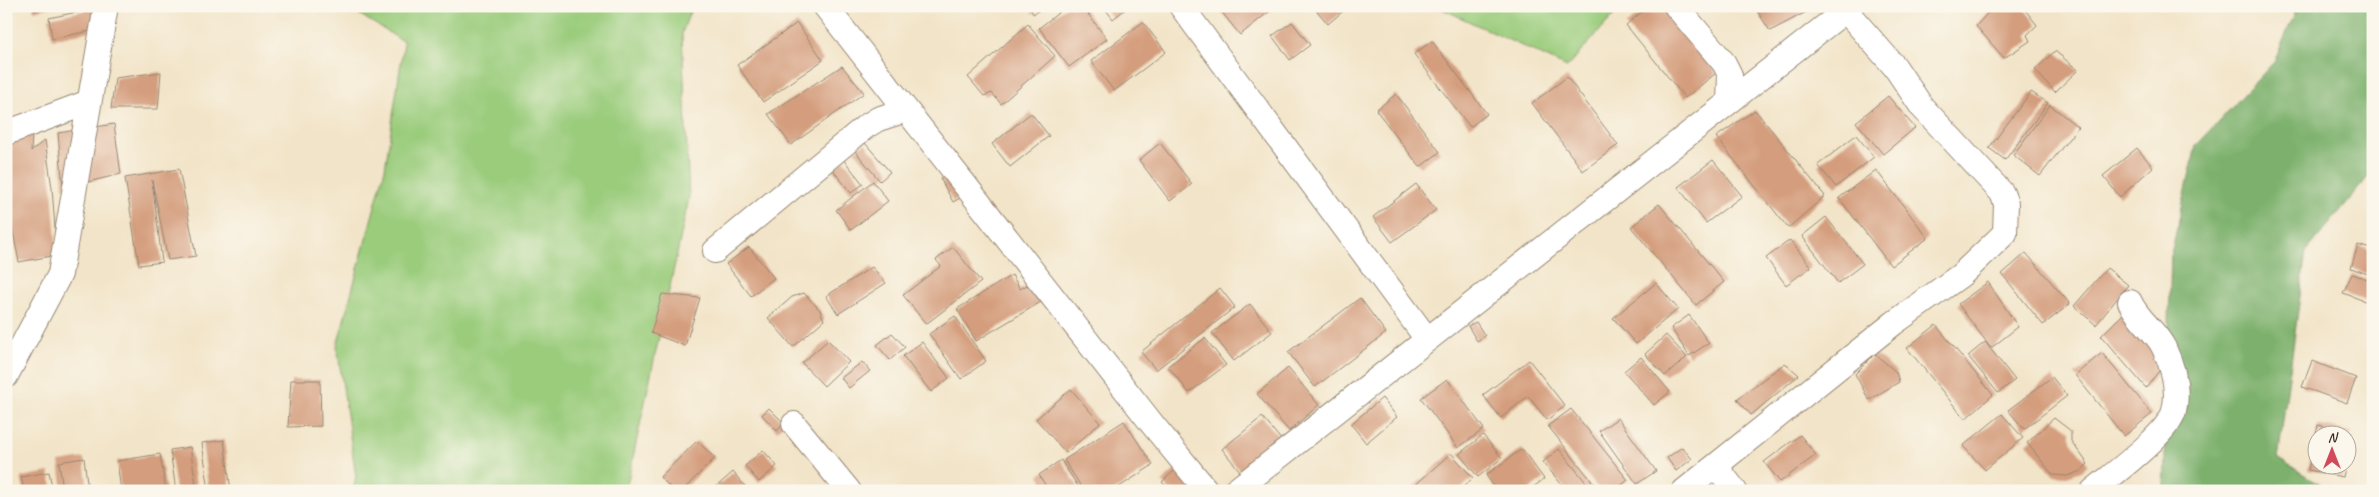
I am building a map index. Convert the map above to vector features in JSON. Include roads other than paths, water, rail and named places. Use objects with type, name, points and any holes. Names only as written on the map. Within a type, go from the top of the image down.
[{"type":"street","points":[[6,376],[60,274],[106,6]]},
{"type":"street","points":[[826,6],[1152,425],[1207,491]]},
{"type":"street","points":[[1181,6],[1426,339]]},
{"type":"street","points":[[1676,6],[1724,64],[1730,75],[1729,101]]},
{"type":"street","points":[[1234,491],[1848,8],[1899,72],[1922,107],[2002,193],[2006,204],[2005,233],[1961,275],[1894,323],[1684,491]]},
{"type":"street","points":[[6,133],[89,102]]},
{"type":"street","points":[[714,251],[865,127],[878,119],[906,110]]},
{"type":"street","points":[[2094,491],[2162,431],[2174,412],[2176,389],[2170,362],[2163,346],[2135,313],[2130,302]]},
{"type":"street","points":[[794,424],[849,491]]},
{"type":"street","points":[[1716,466],[1734,491]]}]
